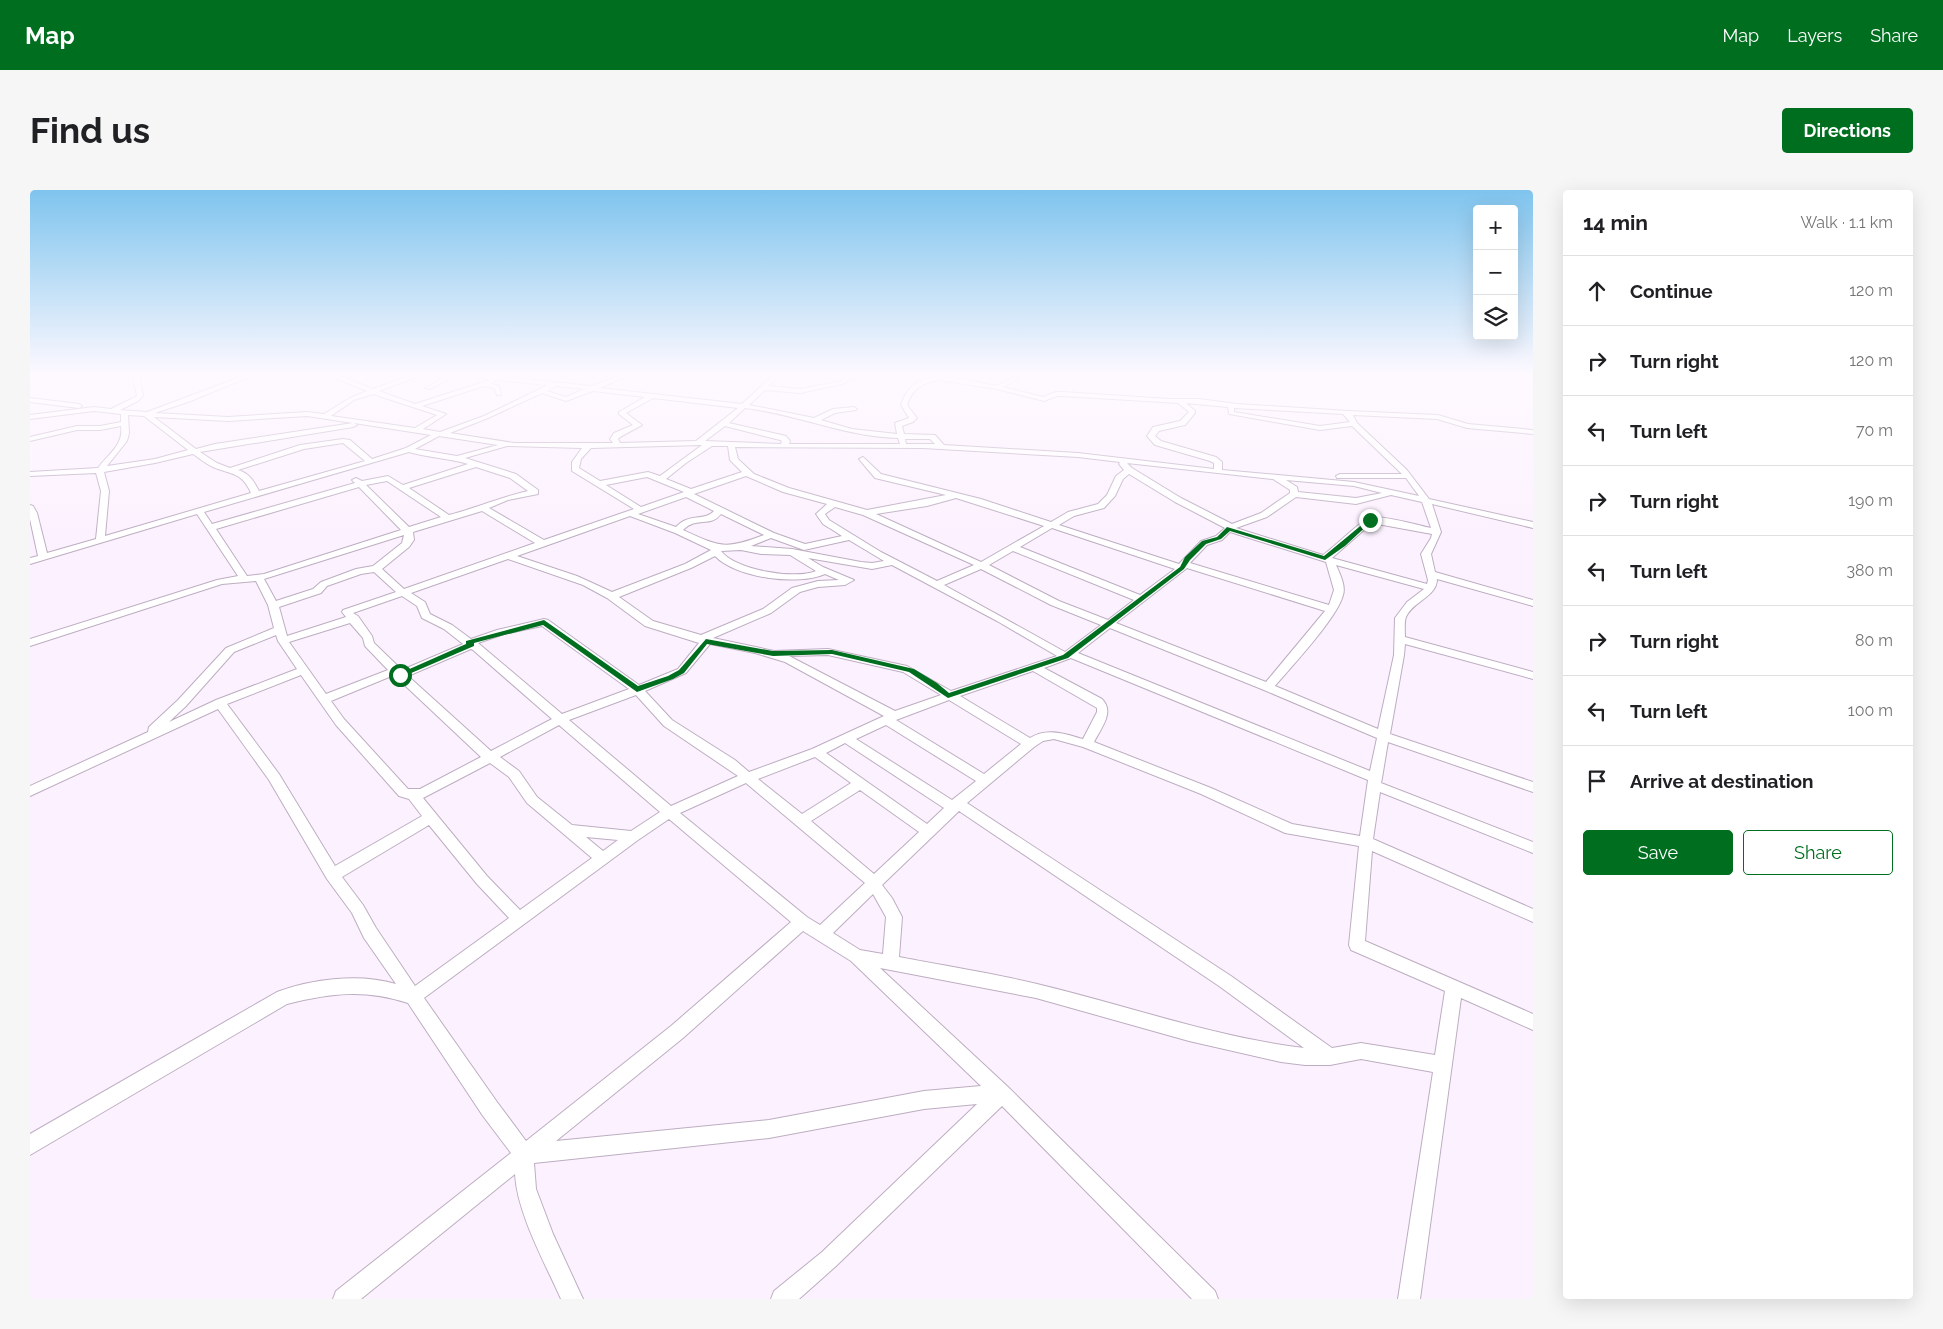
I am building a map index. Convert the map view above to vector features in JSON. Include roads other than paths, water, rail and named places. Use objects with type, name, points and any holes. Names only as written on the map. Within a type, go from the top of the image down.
[{"type":"street","points":[[30,439],[77,428],[101,428]]},
{"type":"street","points":[[100,470],[119,450],[126,433],[124,428]]},
{"type":"street","points":[[162,428],[214,465],[244,475],[250,481],[256,494]]},
{"type":"street","points":[[30,474],[100,470],[155,461],[219,445],[333,428]]},
{"type":"street","points":[[391,428],[508,444],[589,446],[711,443],[784,446],[903,446],[1118,458],[1218,472],[1354,484],[1533,525]]},
{"type":"street","points":[[415,432],[422,428]]},
{"type":"street","points":[[30,561],[256,494],[346,470],[409,450],[439,434],[456,428]]},
{"type":"street","points":[[617,444],[614,439],[617,435],[632,428]]},
{"type":"street","points":[[698,443],[719,428]]},
{"type":"street","points":[[740,428],[783,438],[786,441],[784,446]]},
{"type":"street","points":[[833,446],[834,436],[839,428],[902,437],[934,437],[942,447]]},
{"type":"street","points":[[899,428],[903,446]]},
{"type":"street","points":[[1164,428],[1156,430],[1151,436],[1152,439],[1158,443],[1213,459],[1218,462],[1218,472]]},
{"type":"street","points":[[1358,428],[1408,476],[1428,502],[1437,532],[1436,540],[1426,552],[1426,561],[1433,580],[1431,588],[1404,611],[1398,627],[1400,655],[1375,782],[1366,842],[1358,945],[1533,1022]]},
{"type":"street","points":[[1486,428],[1533,432]]},
{"type":"street","points":[[230,470],[303,447],[344,441],[371,462]]},
{"type":"street","points":[[660,479],[711,443]]},
{"type":"street","points":[[457,458],[508,444]]},
{"type":"street","points":[[731,444],[734,460],[746,473],[786,490],[866,513],[901,527],[1055,603],[1268,687],[1384,736],[1533,787]]},
{"type":"street","points":[[589,446],[574,465],[577,471],[641,510]]},
{"type":"street","points":[[30,643],[220,582],[244,578],[259,578],[483,508],[506,498],[535,492],[513,476],[457,458],[423,454],[409,450]]},
{"type":"street","points":[[1118,458],[1129,470],[1178,500],[1230,528],[1328,559],[1431,588]]},
{"type":"street","points":[[863,459],[878,476],[955,495],[1183,566],[1331,609]]},
{"type":"street","points":[[1176,466],[1213,459]]},
{"type":"street","points":[[404,487],[474,465]]},
{"type":"street","points":[[100,470],[105,491],[100,519],[100,541]]},
{"type":"street","points":[[273,605],[317,591],[324,584],[359,571],[376,569],[406,545],[409,540],[408,531],[346,470]]},
{"type":"street","points":[[936,585],[981,566],[1055,526],[1071,514],[1100,506],[1111,496],[1119,478],[1129,470]]},
{"type":"street","points":[[603,859],[532,800],[510,770],[489,757],[398,673],[369,644],[368,638],[348,612],[746,473]]},
{"type":"street","points":[[597,484],[644,474],[660,479],[689,493],[770,535],[804,547],[849,537]]},
{"type":"street","points":[[1315,480],[1329,477],[1408,476]]},
{"type":"street","points":[[1275,477],[1294,489],[1294,494]]},
{"type":"street","points":[[210,528],[360,484],[388,478],[448,518]]},
{"type":"street","points":[[413,997],[633,836],[670,812],[746,778],[816,752],[891,718],[948,696],[1068,655],[1183,566],[1204,543],[1219,538],[1230,528],[1264,515],[1294,494],[1356,501],[1391,493]]},
{"type":"street","points":[[866,513],[927,503],[955,495]]},
{"type":"street","points":[[833,504],[822,511],[821,517],[849,537],[892,562],[1068,655],[1533,848]]},
{"type":"street","points":[[30,508],[34,513],[43,557]]},
{"type":"street","points":[[483,508],[543,544]]},
{"type":"street","points":[[678,530],[688,521],[707,520],[715,517],[719,510]]},
{"type":"street","points":[[199,511],[244,578]]},
{"type":"street","points":[[631,514],[678,530],[715,550],[733,563],[748,569],[772,575],[799,578],[815,576],[822,572],[820,569]]},
{"type":"street","points":[[616,519],[650,521]]},
{"type":"street","points":[[1328,559],[1370,520],[1437,532]]},
{"type":"street","points":[[611,596],[688,566],[715,550],[741,546],[770,535]]},
{"type":"street","points":[[741,546],[766,552],[792,552],[861,565],[872,566],[892,562]]},
{"type":"street","points":[[1014,548],[1142,599]]},
{"type":"street","points":[[748,569],[766,552]]},
{"type":"street","points":[[259,578],[273,605],[283,641],[303,670],[340,722],[404,793],[413,795],[422,793],[560,719],[670,678],[682,671],[702,640],[767,611],[796,590],[818,584],[849,580],[820,569],[792,552]]},
{"type":"street","points":[[508,556],[568,577],[611,596],[653,626],[702,640],[773,654],[828,652],[907,669],[935,684],[948,696],[1030,744]]},
{"type":"street","points":[[1268,687],[1331,609],[1339,595],[1328,559]]},
{"type":"street","points":[[376,569],[401,592],[421,604],[426,616],[448,627],[470,644],[802,922],[857,956],[1002,1093],[1207,1299]]},
{"type":"street","points":[[1432,574],[1533,603]]},
{"type":"street","points":[[283,641],[354,618]]},
{"type":"street","points":[[324,699],[398,673],[470,644],[544,622],[637,689],[668,723],[730,763],[799,822],[866,874],[887,902],[894,917],[890,963]]},
{"type":"street","points":[[146,736],[182,703],[230,650],[279,630]]},
{"type":"street","points":[[1400,639],[1533,676]]},
{"type":"street","points":[[773,654],[891,718],[985,781]]},
{"type":"street","points":[[1034,667],[1098,702],[1103,707],[1103,712],[1087,744]]},
{"type":"street","points":[[30,791],[220,703],[303,670]]},
{"type":"street","points":[[220,703],[274,777],[332,875],[358,909],[370,932],[413,997],[490,1110],[524,1154],[526,1188],[544,1238],[572,1299]]},
{"type":"street","points":[[821,934],[956,805],[1030,744],[1039,738],[1054,735],[1087,744],[1206,791],[1290,829],[1366,842],[1533,916]]},
{"type":"street","points":[[846,738],[956,805],[1225,981],[1330,1056]]},
{"type":"street","points":[[816,752],[929,832]]},
{"type":"street","points":[[799,822],[860,784]]},
{"type":"street","points":[[413,795],[482,880],[520,920]]},
{"type":"street","points":[[332,875],[431,818]]},
{"type":"street","points":[[568,830],[633,836]]},
{"type":"street","points":[[344,1299],[676,1032],[802,922]]},
{"type":"street","points":[[857,956],[1036,991],[1189,1033],[1281,1054],[1305,1057],[1330,1056],[1361,1051],[1443,1065]]},
{"type":"street","points":[[30,1145],[283,997],[321,988],[346,986],[377,987],[413,997]]},
{"type":"street","points":[[1408,1299],[1454,988]]},
{"type":"street","points":[[524,1154],[769,1128],[924,1100],[1002,1093]]},
{"type":"street","points":[[782,1299],[829,1259],[1002,1093]]}]
